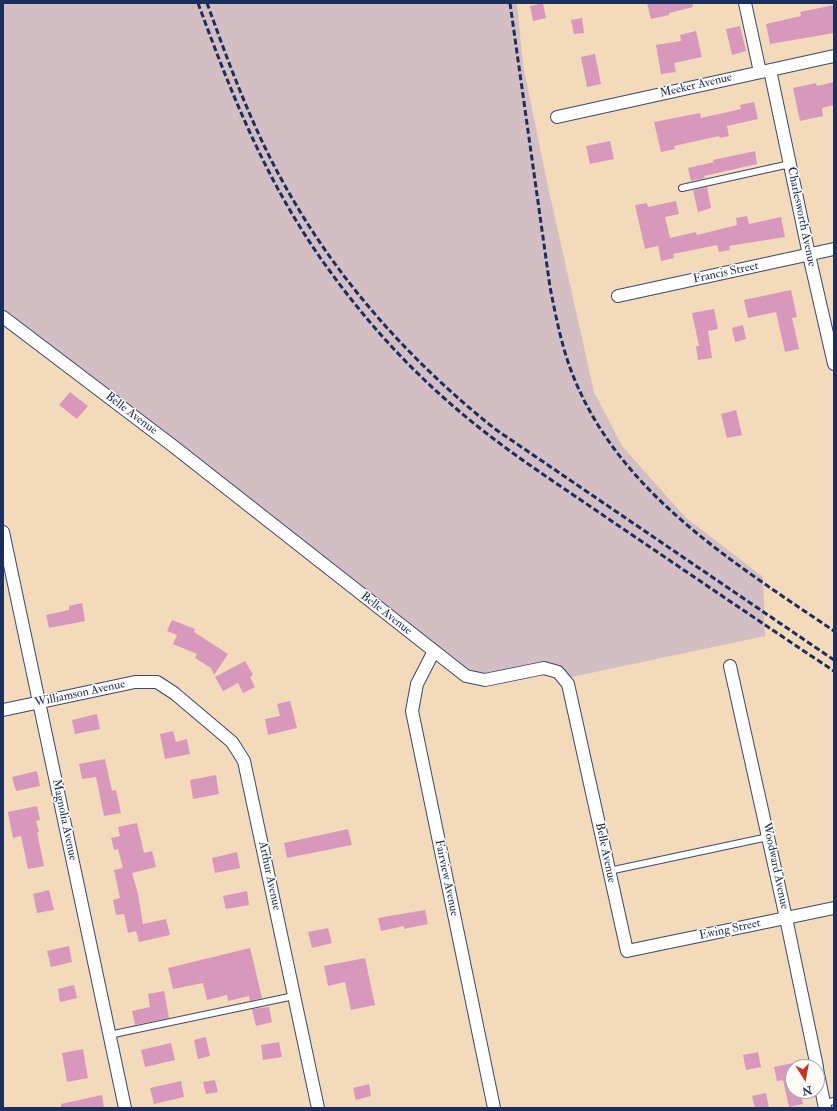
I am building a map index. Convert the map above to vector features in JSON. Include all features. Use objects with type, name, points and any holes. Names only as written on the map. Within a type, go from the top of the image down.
[{"type":"street","name":"Charlesworth Avenue","points":[[745,3],[790,164],[834,364]]},
{"type":"street","name":"Meeker Avenue","points":[[557,117],[834,56]]},
{"type":"street","name":"Francis Street","points":[[618,296],[834,249]]},
{"type":"street","name":"Belle Avenue","points":[[3,317],[173,446],[466,676],[485,680],[544,668],[558,672],[568,684],[627,952]]},
{"type":"street","name":"Magnolia Avenue","points":[[3,532],[125,1108]]},
{"type":"street","name":"Fairview Avenue","points":[[434,651],[417,684],[412,711],[494,1108]]},
{"type":"street","name":"Woodward Avenue","points":[[730,666],[786,918],[815,1059]]},
{"type":"street","name":"Williamson Avenue","points":[[3,710],[135,682],[158,682]]},
{"type":"street","name":"Arthur Avenue","points":[[158,682],[174,693],[232,742],[244,760],[318,1108]]},
{"type":"street","name":"Ewing Street","points":[[627,952],[834,908]]},
{"type":"street","name":"Woodward Avenue","points":[[825,1094],[828,1104]]},
{"type":"lane","points":[[682,188],[790,164]]},
{"type":"lane","points":[[609,871],[768,837]]},
{"type":"lane","points":[[109,1035],[294,996]]},
{"type":"shaded area","points":[[3,3],[517,3],[523,65],[547,182],[594,392],[622,446],[685,517],[763,577],[765,636],[567,678],[560,670],[484,677],[467,672],[3,313]]},
{"type":"building","points":[[543,3],[546,18],[533,21],[530,6]]},
{"type":"building","points":[[647,3],[692,3],[693,7],[651,19]]},
{"type":"building","points":[[834,5],[834,33],[770,44],[766,24],[801,16],[800,12]]},
{"type":"building","points":[[582,18],[584,33],[574,34],[571,20]]},
{"type":"building","points":[[740,26],[746,51],[732,55],[726,29]]},
{"type":"building","points":[[696,31],[702,57],[674,63],[676,72],[661,74],[656,45],[681,41],[680,35]]},
{"type":"building","points":[[595,54],[601,84],[587,87],[581,57]]},
{"type":"building","points":[[834,82],[834,105],[822,108],[823,116],[800,121],[793,88],[816,83],[817,86]]},
{"type":"building","points":[[754,102],[758,119],[727,126],[729,136],[720,138],[719,136],[674,146],[675,149],[661,152],[654,122],[700,113],[701,118],[741,109],[740,105]]},
{"type":"building","points":[[610,141],[614,159],[590,164],[586,146]]},
{"type":"building","points":[[755,151],[757,164],[704,176],[705,178],[691,181],[688,168],[714,162],[713,160]]},
{"type":"building","points":[[707,187],[711,208],[698,212],[693,190]]},
{"type":"building","points":[[676,201],[679,214],[665,217],[670,238],[696,232],[697,235],[737,225],[736,218],[747,216],[749,224],[781,217],[785,237],[729,246],[730,250],[719,252],[717,245],[673,254],[674,258],[661,261],[658,246],[645,249],[635,205],[647,203],[648,207]]},
{"type":"building","points":[[791,290],[797,317],[792,318],[799,349],[785,352],[776,312],[748,318],[744,300]]},
{"type":"building","points":[[714,309],[718,329],[708,331],[712,358],[698,360],[696,346],[699,346],[692,313]]},
{"type":"building","points":[[743,325],[746,339],[735,342],[732,328]]},
{"type":"building","points":[[70,392],[88,406],[77,419],[59,405]]},
{"type":"building","points":[[736,410],[742,435],[727,438],[721,414]]},
{"type":"building","points":[[82,603],[85,621],[49,628],[46,615],[69,610],[69,606]]},
{"type":"building","points":[[172,620],[195,629],[194,632],[228,654],[214,675],[211,668],[195,658],[197,654],[173,644],[177,635],[167,631]]},
{"type":"building","points":[[245,661],[253,675],[250,677],[255,687],[243,693],[238,683],[223,691],[215,677]]},
{"type":"building","points":[[290,701],[297,728],[268,735],[265,719],[280,716],[277,704]]},
{"type":"building","points":[[97,714],[100,729],[75,734],[72,720]]},
{"type":"building","points":[[173,731],[176,742],[187,739],[190,754],[165,759],[160,734]]},
{"type":"building","points":[[105,759],[112,791],[116,790],[121,813],[104,816],[96,777],[82,779],[79,764]]},
{"type":"building","points":[[37,771],[40,786],[16,791],[12,777]]},
{"type":"building","points":[[216,775],[219,794],[193,799],[190,780]]},
{"type":"building","points":[[37,806],[40,820],[36,821],[39,832],[37,832],[44,866],[28,869],[21,836],[13,838],[8,812]]},
{"type":"building","points":[[137,823],[144,853],[152,851],[156,867],[132,873],[138,894],[143,924],[166,919],[170,935],[139,942],[136,931],[128,933],[124,914],[116,915],[113,900],[120,898],[114,870],[123,868],[118,849],[114,850],[111,838],[120,836],[118,827]]},
{"type":"building","points":[[348,829],[352,845],[287,858],[284,843]]},
{"type":"building","points":[[237,852],[240,868],[215,873],[212,858]]},
{"type":"building","points":[[49,890],[54,910],[37,913],[33,894]]},
{"type":"building","points":[[247,891],[249,905],[226,909],[223,896]]},
{"type":"building","points":[[425,910],[428,924],[404,929],[404,926],[381,931],[378,918]]},
{"type":"building","points":[[328,928],[332,943],[312,948],[308,932]]},
{"type":"building","points":[[69,946],[72,962],[51,967],[47,951]]},
{"type":"building","points":[[250,948],[262,998],[250,1001],[249,996],[228,1001],[227,995],[207,1000],[203,983],[173,989],[168,968]]},
{"type":"building","points":[[365,958],[375,1005],[351,1010],[345,982],[328,986],[324,966]]},
{"type":"building","points":[[74,985],[77,998],[60,1002],[58,989]]},
{"type":"building","points":[[164,991],[169,1018],[135,1025],[132,1011],[150,1007],[148,994]]},
{"type":"building","points":[[269,1007],[272,1022],[256,1026],[252,1009]]},
{"type":"building","points":[[206,1037],[210,1056],[198,1059],[194,1040]]},
{"type":"building","points":[[279,1042],[282,1057],[263,1060],[261,1045]]},
{"type":"building","points":[[171,1043],[175,1060],[145,1067],[141,1050]]},
{"type":"building","points":[[83,1049],[88,1078],[67,1082],[62,1053]]},
{"type":"building","points":[[758,1052],[761,1067],[746,1070],[743,1055]]},
{"type":"building","points":[[785,1065],[785,1089],[783,1080],[777,1081],[774,1067]]},
{"type":"building","points":[[215,1080],[218,1092],[206,1094],[203,1082]]},
{"type":"building","points":[[181,1081],[184,1097],[154,1104],[150,1088]]},
{"type":"building","points":[[369,1084],[371,1096],[356,1100],[353,1088]]},
{"type":"building","points":[[766,1093],[769,1108],[755,1108],[752,1096]]},
{"type":"building","points":[[102,1095],[104,1108],[61,1108],[61,1104]]},
{"type":"building","points":[[787,1099],[802,1099],[803,1104],[789,1107]]},
{"type":"railway","points":[[198,3],[224,72],[252,138],[285,202],[324,263],[354,303],[404,360],[440,395],[515,455],[834,671]]},
{"type":"railway","points":[[207,3],[251,118],[284,184],[327,253],[352,286],[405,347],[434,376],[495,429],[834,660]]},
{"type":"railway","points":[[510,3],[552,298],[566,356],[574,378],[595,419],[620,457],[651,491],[684,522],[720,552],[834,631]]}]
